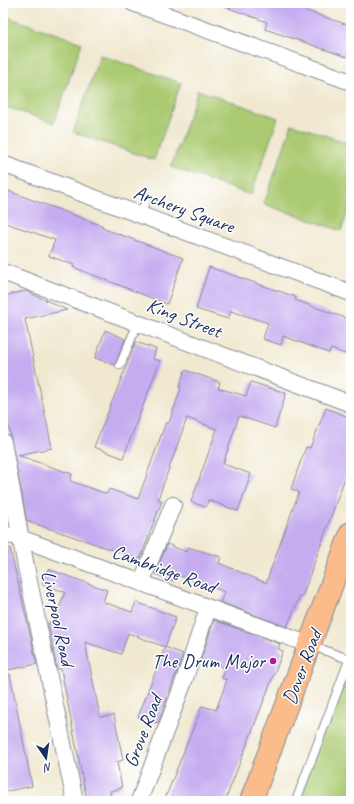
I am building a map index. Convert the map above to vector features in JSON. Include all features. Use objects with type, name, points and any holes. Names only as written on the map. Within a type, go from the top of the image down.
[{"type":"main road","name":"Dover Road","points":[[251,801],[351,533]]},
{"type":"street","points":[[133,3],[351,82]]},
{"type":"street","name":"Archery Square","points":[[3,164],[351,293]]},
{"type":"street","name":"King Street","points":[[3,272],[351,404]]},
{"type":"street","name":"Liverpool Road","points":[[3,442],[21,539],[75,801]]},
{"type":"street","points":[[141,583],[173,505]]},
{"type":"street","name":"Cambridge Road","points":[[3,538],[12,535],[310,645]]},
{"type":"street","name":"Grove Road","points":[[139,801],[183,684],[208,608]]},
{"type":"lane","points":[[140,215],[147,198]]},
{"type":"lane","points":[[120,365],[138,323]]},
{"type":"lane","points":[[296,801],[350,658],[310,645]]},
{"type":"green space","points":[[5,16],[82,43],[54,123],[3,106],[3,21]]},
{"type":"green space","points":[[100,55],[181,83],[154,160],[73,132]]},
{"type":"green space","points":[[198,90],[278,118],[251,195],[171,167]]},
{"type":"green space","points":[[292,124],[351,144],[351,203],[341,231],[264,204]]},
{"type":"green space","points":[[351,655],[351,801],[296,801]]},
{"type":"building","points":[[221,3],[300,3],[298,8],[351,26],[351,45],[347,57],[265,29],[267,22],[220,5]]},
{"type":"building","points":[[3,189],[103,226],[102,228],[183,258],[167,304],[49,256],[55,240],[3,222]]},
{"type":"building","points":[[209,267],[296,297],[295,300],[351,320],[351,356],[331,349],[329,353],[283,336],[281,345],[263,339],[268,323],[231,311],[228,319],[196,309]]},
{"type":"building","points":[[26,291],[67,310],[25,319],[52,448],[17,455],[72,474],[70,481],[107,494],[109,489],[138,499],[166,422],[169,423],[181,388],[179,387],[185,370],[220,382],[218,388],[246,396],[251,382],[286,393],[275,428],[239,416],[223,464],[251,474],[238,511],[208,500],[206,507],[191,502],[217,429],[187,418],[158,499],[162,501],[140,559],[27,521],[3,398],[3,296]]},
{"type":"building","points":[[105,330],[125,339],[115,365],[95,358]]},
{"type":"building","points":[[136,342],[156,349],[153,359],[160,361],[123,458],[94,447]]},
{"type":"building","points":[[326,408],[351,418],[351,461],[302,597],[300,596],[287,627],[220,602],[225,592],[175,574],[173,581],[155,574],[167,544],[186,552],[188,547],[221,557],[219,563],[266,583],[299,492],[291,489],[306,447],[310,448]]},
{"type":"building","points":[[10,548],[37,664],[3,671],[3,549]]},
{"type":"building","points":[[48,569],[107,590],[103,602],[132,612],[136,602],[176,617],[165,647],[128,633],[121,654],[85,642],[100,717],[114,715],[123,760],[117,762],[122,788],[110,791],[112,801],[87,801],[61,669],[57,669],[48,623],[54,622],[65,592],[42,584]]},
{"type":"building","points":[[214,620],[280,644],[278,649],[283,651],[225,801],[164,801],[202,706],[216,710],[227,680],[222,678],[226,668],[201,659]]},
{"type":"building","points":[[165,647],[183,654],[158,723],[138,717]]},
{"type":"building","points":[[3,674],[10,674],[32,786],[3,792]]},
{"type":"place","name":"The Drum Major","points":[[273,661]]}]
